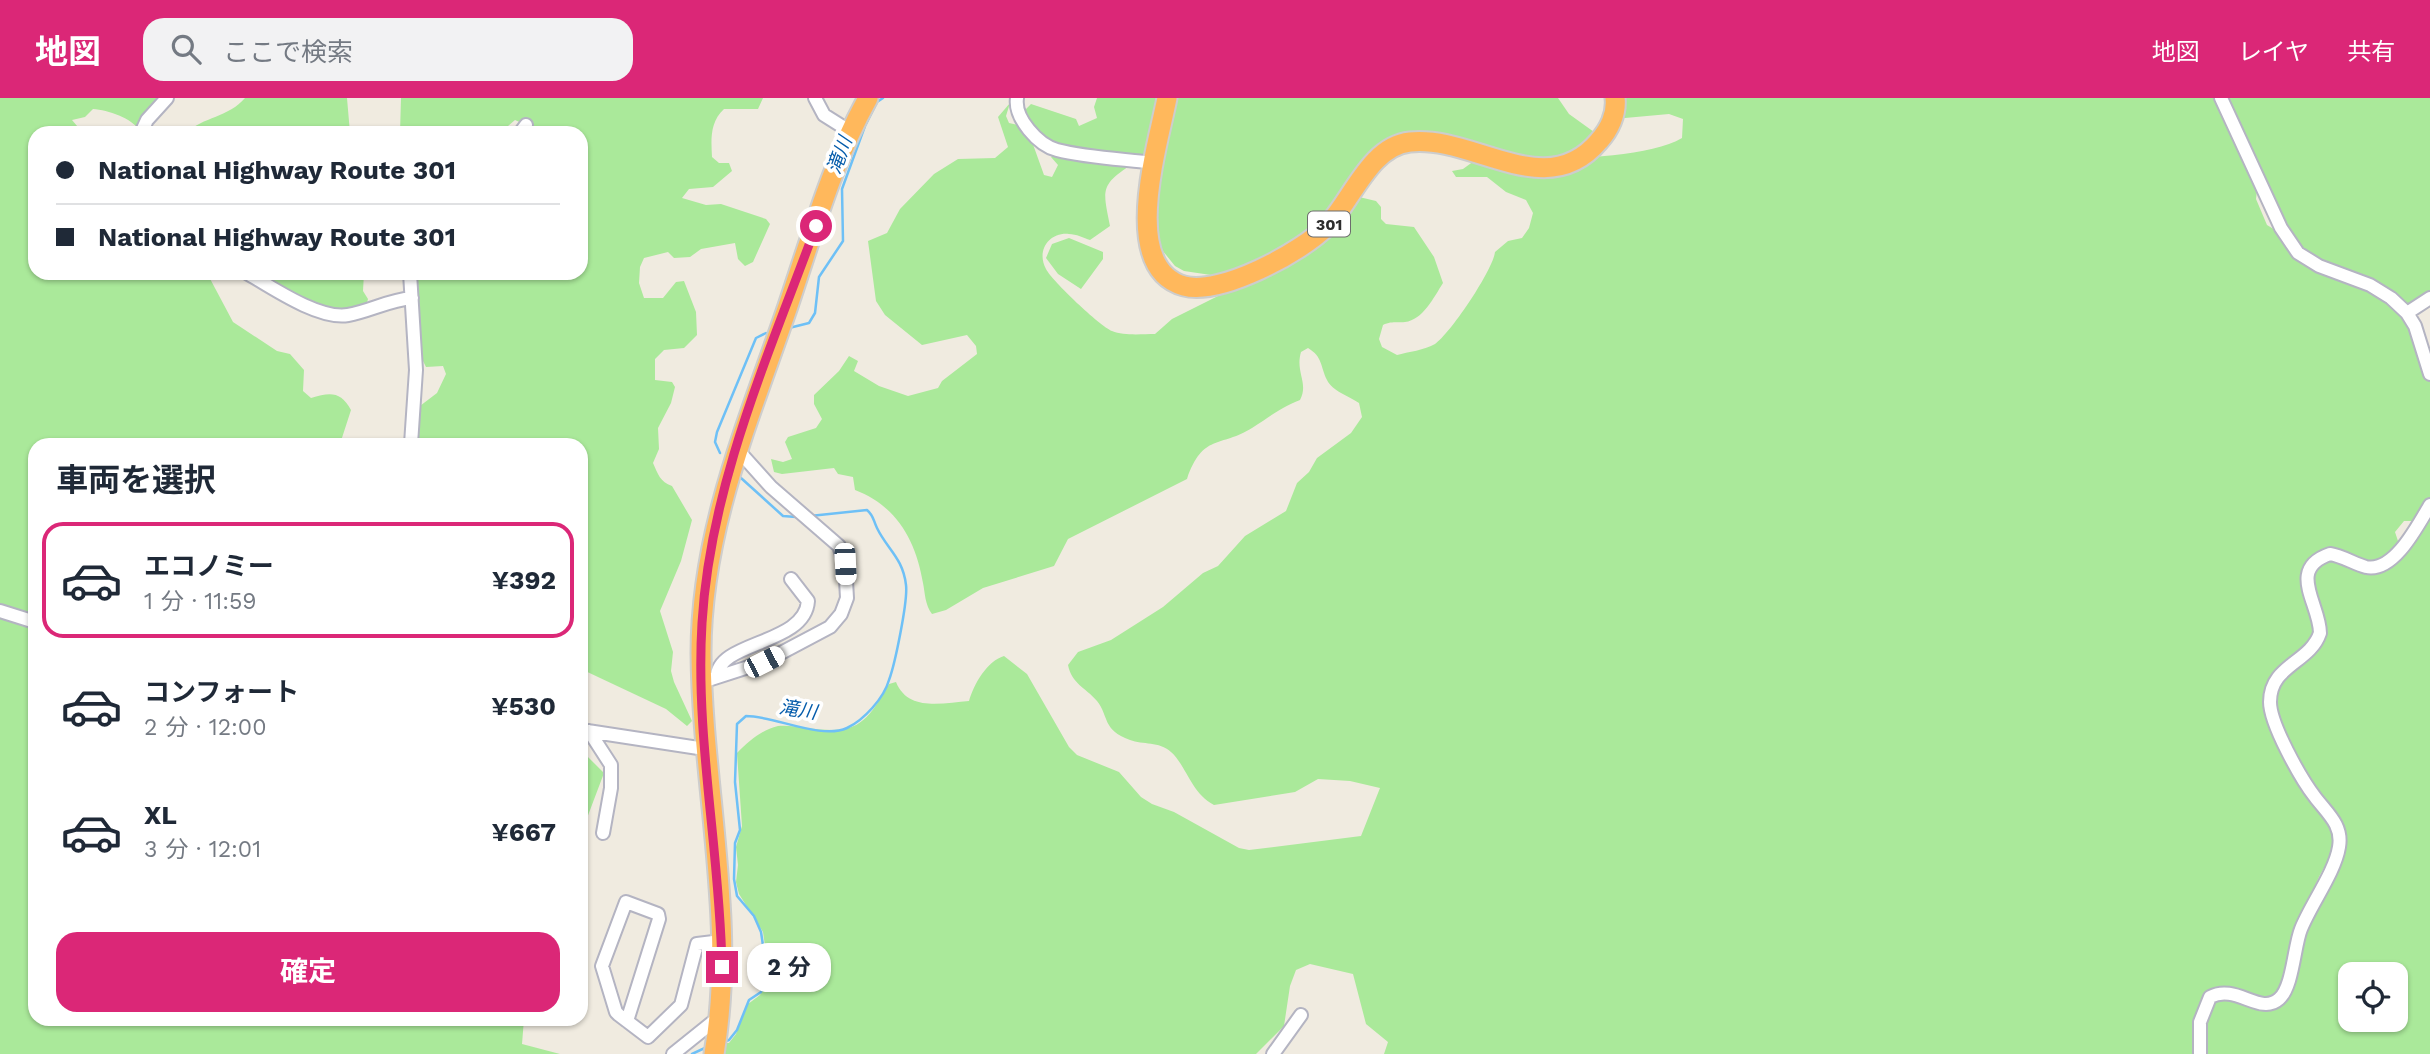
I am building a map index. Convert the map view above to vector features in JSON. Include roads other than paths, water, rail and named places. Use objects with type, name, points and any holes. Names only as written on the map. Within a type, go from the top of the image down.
[{"type":"highway","points":[[716,1044],[721,1015],[722,941],[705,749],[709,679],[702,622],[708,567],[719,509],[736,448],[851,132],[868,98]]},
{"type":"highway","name":"301","points":[[1167,98],[1154,163],[1147,237],[1153,259],[1173,282],[1197,289],[1210,288],[1240,278],[1310,240],[1334,219],[1378,159],[1396,144],[1434,143],[1529,168],[1553,169],[1578,159],[1600,140],[1613,118],[1615,98]]},
{"type":"street","points":[[144,126],[167,98]]},
{"type":"street","points":[[815,98],[824,115],[851,132]]},
{"type":"street","points":[[1017,98],[1018,118],[1054,149],[1154,163]]},
{"type":"street","points":[[2221,98],[2281,228],[2298,253],[2319,266],[2370,285],[2407,313],[2415,326],[2430,374]]},
{"type":"street","points":[[259,280],[291,298],[333,314],[348,315],[398,299],[412,298]]},
{"type":"street","points":[[411,280],[416,370],[411,438]]},
{"type":"street","points":[[2407,313],[2430,298]]},
{"type":"street","points":[[709,679],[764,662],[830,627],[847,598],[845,564],[839,546],[771,487],[736,448]]},
{"type":"street","points":[[2200,1054],[2200,1022],[2210,998],[2228,992],[2261,1004],[2271,1004],[2284,994],[2300,931],[2339,850],[2337,824],[2307,785],[2270,713],[2272,686],[2279,673],[2313,649],[2320,633],[2307,584],[2307,574],[2315,562],[2330,554],[2368,568],[2379,566],[2395,556],[2430,505]]},
{"type":"street","points":[[709,679],[726,656],[765,642],[789,628],[805,611],[808,601],[791,579]]},
{"type":"street","points":[[0,611],[28,620]]},
{"type":"street","points":[[588,730],[705,749]]},
{"type":"street","points":[[588,734],[611,765],[603,833]]},
{"type":"street","points":[[627,1021],[659,919],[658,914],[626,902],[602,967],[616,1012],[627,1021],[651,1037],[681,1005],[697,944],[722,941]]},
{"type":"street","points":[[673,1054],[721,1015]]},
{"type":"street","points":[[1273,1054],[1301,1015]]},
{"type":"waterway","name":"滝川","points":[[789,328],[809,323],[815,313],[819,277],[843,241],[842,189],[865,126],[877,102],[883,98]]},
{"type":"waterway","name":"滝川","points":[[720,453],[715,442],[717,432],[756,338],[766,333]]},
{"type":"waterway","name":"滝川","points":[[741,478],[783,516],[796,517]]},
{"type":"waterway","name":"滝川","points":[[723,1042],[729,1040],[737,1030],[749,1000],[761,992],[767,972],[761,932],[754,916],[737,896],[734,879],[735,843],[740,830],[735,782],[737,724],[746,716],[811,729],[836,731],[860,720],[886,687],[903,618],[906,585],[902,568],[869,512],[867,510],[810,516]]},
{"type":"waterway","name":"滝川","points":[[692,1054],[707,1047]]}]
